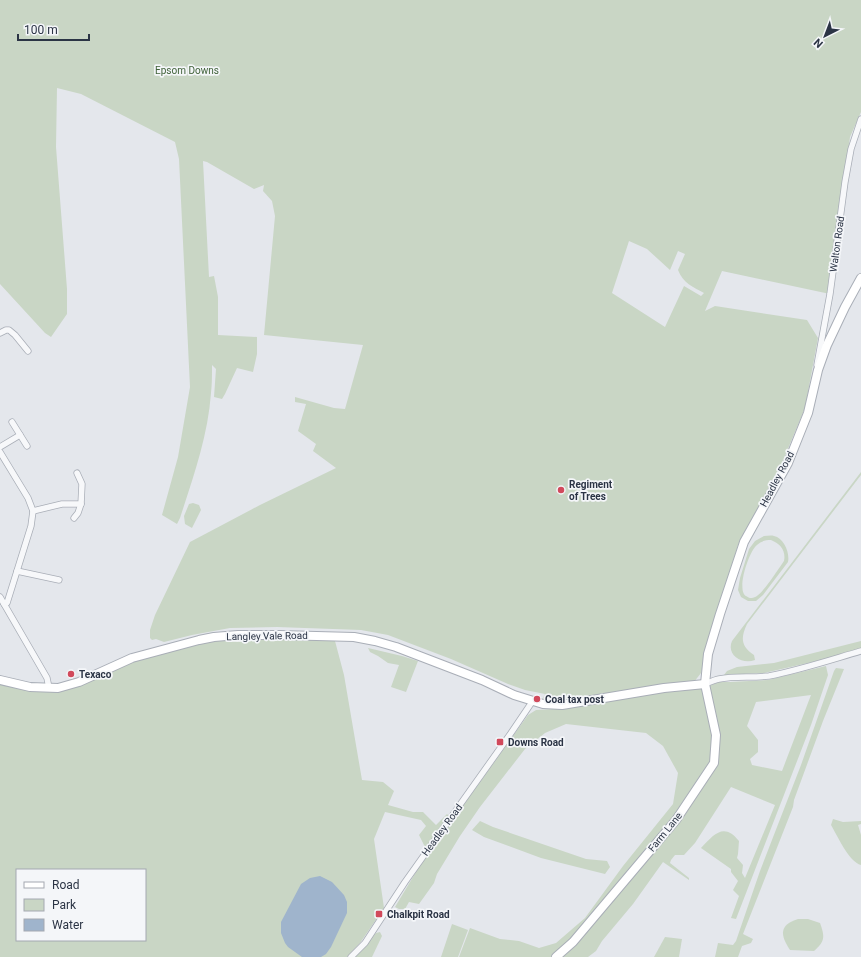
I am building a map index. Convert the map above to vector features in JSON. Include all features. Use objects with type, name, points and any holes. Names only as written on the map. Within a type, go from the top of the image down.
[{"type":"street","name":"Walton Road","points":[[818,370],[817,364],[830,294],[845,182],[852,149],[861,119]]},
{"type":"street","name":"Headley Road","points":[[705,684],[708,654],[744,542],[788,462],[808,413],[818,370],[837,324],[861,278]]},
{"type":"street","points":[[0,333],[6,330],[12,332],[28,351]]},
{"type":"street","points":[[12,422],[27,446]]},
{"type":"street","points":[[0,447],[20,435]]},
{"type":"street","points":[[0,452],[28,498],[33,511],[31,526],[17,571],[7,602],[4,604]]},
{"type":"street","points":[[74,518],[78,513],[81,504],[82,484],[77,473]]},
{"type":"street","points":[[33,511],[62,504],[81,504]]},
{"type":"street","points":[[17,571],[59,580]]},
{"type":"street","points":[[0,597],[47,678],[49,688]]},
{"type":"street","name":"Langley Vale Road","points":[[0,680],[30,687],[64,687],[79,682],[132,658],[214,637],[238,635],[354,637],[386,644],[475,677],[532,702]]},
{"type":"street","points":[[532,702],[562,705],[664,688],[705,684],[722,679],[769,676],[811,666],[861,651]]},
{"type":"street","name":"Farm Lane","points":[[556,957],[578,937],[676,820],[714,763],[716,735],[705,684]]},
{"type":"street","name":"Headley Road","points":[[351,957],[365,943],[405,882],[511,734],[532,702]]},
{"type":"green space","name":"Epsom Downs","points":[[0,0],[861,0],[861,112],[850,137],[830,294],[722,271],[705,311],[715,306],[807,320],[818,338],[805,408],[782,463],[738,545],[701,673],[694,682],[560,702],[542,700],[545,694],[525,690],[508,684],[451,659],[388,635],[361,630],[277,627],[230,628],[164,642],[156,639],[152,640],[150,638],[150,630],[155,615],[190,542],[260,505],[336,468],[313,451],[316,444],[298,431],[306,404],[295,402],[295,397],[334,408],[345,409],[363,345],[264,335],[275,216],[272,201],[263,191],[264,185],[254,189],[203,161],[209,277],[214,276],[218,297],[218,335],[257,337],[257,354],[253,372],[237,368],[222,399],[214,397],[216,369],[212,365],[212,386],[207,425],[190,488],[177,524],[162,515],[178,457],[190,387],[179,159],[175,142],[81,94],[57,88],[56,147],[67,289],[67,314],[51,337],[45,333],[0,284]],"holes":[[[629,241],[647,249],[670,270],[678,251],[685,254],[678,270],[689,284],[704,293],[701,296],[684,286],[665,327],[612,293]]]},
{"type":"green space","points":[[861,472],[861,475],[747,624],[743,641],[749,652],[754,655],[755,660],[745,661],[736,658],[731,651],[732,641]]},
{"type":"green space","points":[[193,503],[199,505],[201,510],[192,528],[185,524],[184,516],[189,504]]},
{"type":"green space","points":[[764,536],[778,537],[786,546],[788,562],[763,595],[756,601],[748,601],[741,597],[738,590],[749,549],[755,541]],"holes":[[[769,540],[775,542],[782,548],[784,561],[762,592],[754,598],[746,596],[743,592],[742,586],[750,555],[760,543]]]},
{"type":"green space","points":[[229,638],[315,639],[335,641],[344,675],[362,780],[383,782],[394,791],[388,805],[413,812],[423,812],[436,825],[447,814],[450,817],[426,849],[419,835],[426,826],[421,820],[385,812],[374,839],[384,908],[360,943],[347,957],[0,957],[0,683],[60,691],[115,667],[150,655]]},
{"type":"green space","points":[[861,641],[861,648],[821,660],[764,673],[724,675],[727,671],[737,667],[774,663]]},
{"type":"green space","points":[[368,648],[418,661],[406,692],[391,687],[399,665],[388,663],[370,652]]},
{"type":"green space","points":[[826,666],[828,675],[811,725],[736,919],[731,918],[739,896],[733,890],[738,881],[731,872],[731,869],[701,848],[710,838],[719,832],[729,832],[734,835],[739,841],[737,858],[743,865],[742,873],[745,878],[775,805],[731,787],[695,843],[684,855],[675,855],[671,860],[670,863],[689,878],[689,880],[663,862],[633,904],[602,941],[596,951],[588,957],[563,957],[574,947],[678,823],[717,766],[709,686],[719,682],[768,680]],"holes":[[[811,695],[782,771],[752,765],[750,759],[758,752],[758,740],[747,726],[756,702]]]},
{"type":"green space","points":[[836,668],[844,669],[823,721],[794,800],[793,807],[743,934],[753,939],[751,943],[742,946],[738,957],[715,957],[718,943],[733,945],[736,941],[760,871],[801,765]]},
{"type":"green space","points":[[699,687],[704,692],[713,734],[711,763],[674,820],[571,940],[553,957],[459,957],[470,928],[500,939],[519,941],[539,948],[556,943],[585,918],[623,866],[673,804],[678,773],[663,746],[646,733],[566,724],[545,733],[525,749],[480,807],[437,874],[434,883],[419,904],[409,902],[405,909],[395,907],[419,867],[528,715],[536,710],[554,709]]},
{"type":"green space","points":[[833,819],[843,822],[861,821],[861,824],[858,825],[861,835],[861,865],[852,859],[844,848],[831,825]]},
{"type":"green space","points":[[480,821],[493,827],[586,859],[607,861],[610,867],[605,874],[541,858],[484,837],[472,830]]},
{"type":"green space","points":[[798,919],[808,919],[820,923],[823,938],[814,951],[790,950],[784,940],[784,927],[792,921]]},
{"type":"green space","points":[[452,924],[468,930],[458,957],[441,957]]},
{"type":"green space","points":[[380,932],[382,936],[372,957],[355,957],[376,933]]},
{"type":"green space","points":[[665,937],[682,939],[679,957],[654,957]]},
{"type":"water","points":[[320,876],[332,882],[344,895],[347,902],[347,913],[331,947],[326,954],[321,957],[302,957],[285,943],[281,933],[281,922],[301,884],[310,878]]},
{"type":"place","name":"Regiment of Trees","points":[[561,490]]},
{"type":"place","name":"Texaco","points":[[71,674]]},
{"type":"place","name":"Coal tax post","points":[[537,699]]},
{"type":"place","name":"Downs Road","points":[[500,742]]},
{"type":"place","name":"Chalkpit Road","points":[[379,914]]}]
